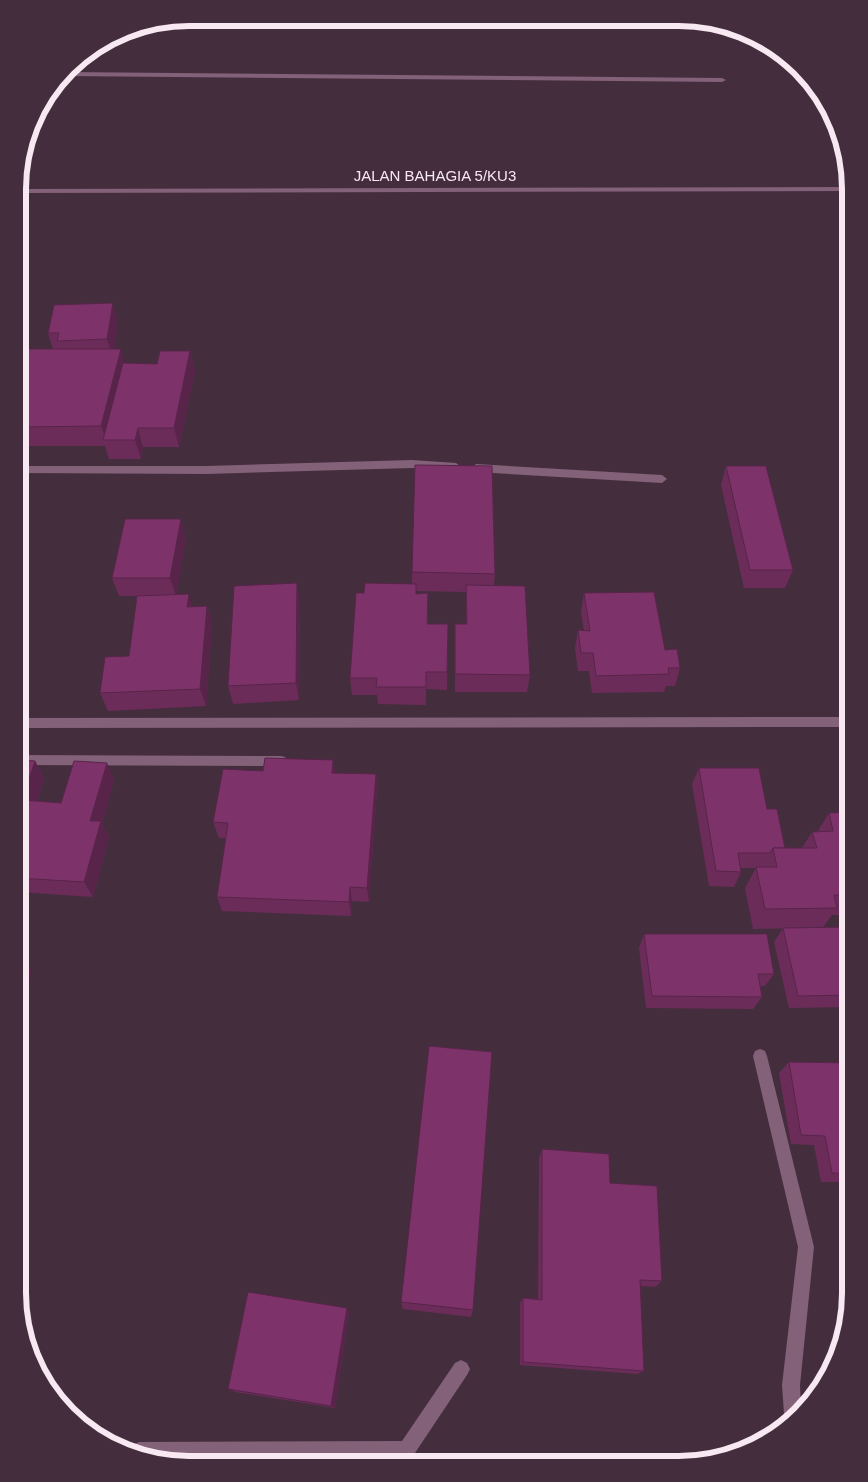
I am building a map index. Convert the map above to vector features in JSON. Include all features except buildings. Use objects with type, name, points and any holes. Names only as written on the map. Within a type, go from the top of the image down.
[{"type":"street","points":[[75,74],[722,80]]},
{"type":"street","name":"JALAN BAHAGIA 5/KU3","points":[[26,191],[842,189]]},
{"type":"street","points":[[26,470],[207,470],[412,464],[662,479]]},
{"type":"street","points":[[26,723],[842,722]]},
{"type":"street","points":[[26,760],[292,761]]},
{"type":"street","points":[[760,1056],[806,1248],[791,1385],[793,1409]]},
{"type":"street","points":[[152,1451],[407,1450],[461,1369]]}]
